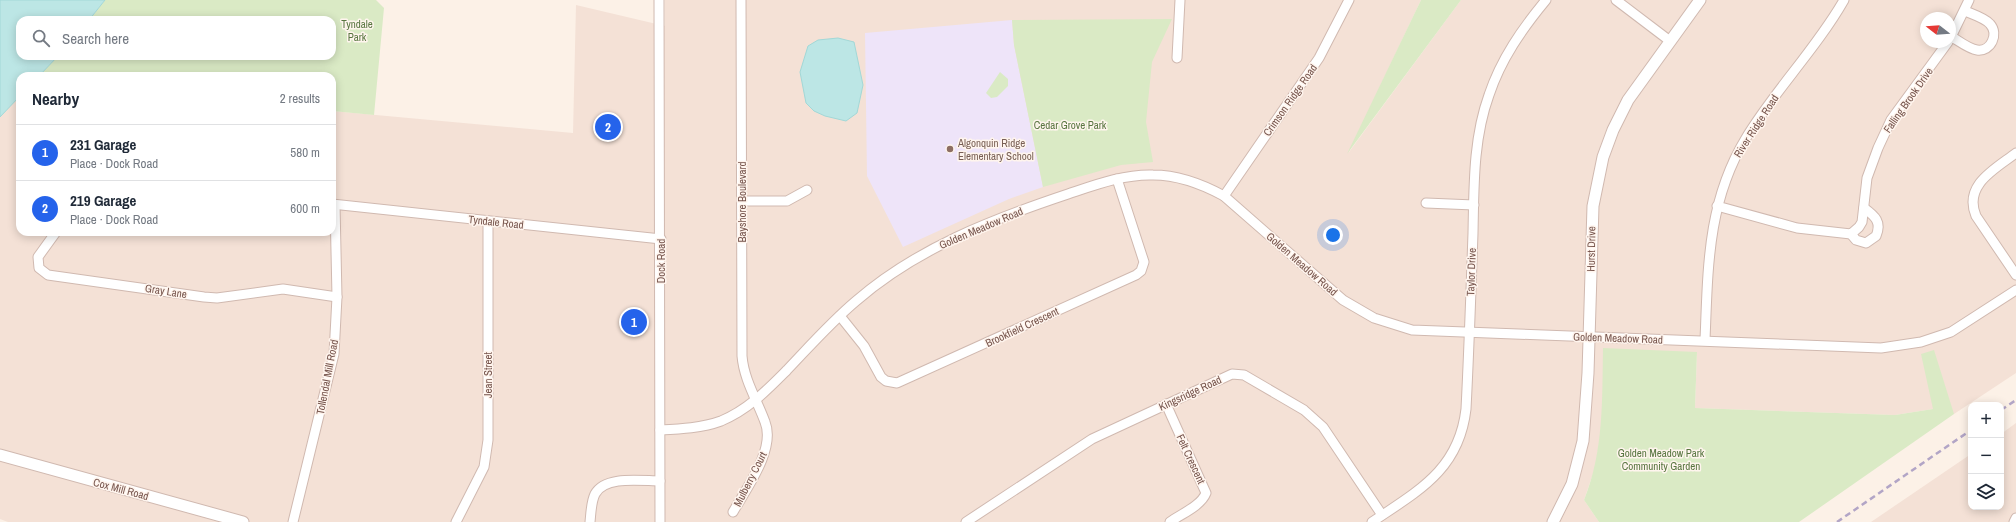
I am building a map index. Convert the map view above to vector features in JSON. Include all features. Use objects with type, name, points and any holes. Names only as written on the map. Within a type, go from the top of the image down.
[{"type":"street","name":"Dock Road","points":[[660,0],[660,522]]},
{"type":"street","name":"Bayshore Boulevard","points":[[741,0],[742,361],[744,374],[756,402]]},
{"type":"street","points":[[1177,58],[1180,0]]},
{"type":"street","name":"Crimson Ridge Road","points":[[1224,196],[1319,58],[1349,0]]},
{"type":"street","name":"Taylor Drive","points":[[1372,522],[1432,480],[1441,471],[1456,446],[1465,422],[1477,145],[1488,97],[1500,68],[1516,38],[1546,0]]},
{"type":"street","points":[[1616,0],[1670,41]]},
{"type":"street","name":"Hurst Drive","points":[[1553,522],[1572,484],[1581,452],[1590,337],[1592,220],[1595,192],[1600,168],[1613,130],[1628,100],[1700,0]]},
{"type":"street","name":"River Ridge Road","points":[[1705,340],[1709,252],[1717,206],[1731,166],[1745,138],[1844,0]]},
{"type":"street","name":"Falling Brook Drive","points":[[1956,28],[1969,0]]},
{"type":"street","points":[[1956,42],[1974,50],[1980,50],[1991,43],[1995,36],[1994,29],[1989,22],[1965,11]]},
{"type":"street","name":"Falling Brook Drive","points":[[1850,234],[1855,231],[1862,222],[1867,178],[1891,120],[1925,77],[1944,48]]},
{"type":"street","points":[[2016,154],[1984,176],[1979,182],[1974,194],[1973,205],[1976,216],[2016,275]]},
{"type":"street","name":"Golden Meadow Road","points":[[660,430],[691,428],[713,423],[756,402],[840,316],[894,271],[921,254],[1012,213],[1117,179],[1153,174],[1174,177],[1199,184],[1224,196],[1334,293],[1364,313],[1382,321],[1412,330],[1705,340],[1881,348],[1908,345],[1951,332],[2016,290]]},
{"type":"street","name":"Brookfield Crescent","points":[[840,316],[864,346],[881,377],[886,381],[897,383],[1136,275],[1141,271],[1144,262],[1117,179]]},
{"type":"street","points":[[742,201],[787,201],[808,190]]},
{"type":"street","points":[[1426,203],[1474,205]]},
{"type":"street","name":"Tyndale Road","points":[[336,205],[661,239]]},
{"type":"street","points":[[1717,206],[1803,229],[1850,234],[1856,240],[1866,243],[1876,236],[1879,223],[1876,218],[1864,208]]},
{"type":"street","name":"Jean Street","points":[[456,522],[484,467],[488,440],[488,221]]},
{"type":"street","name":"Gray Lane","points":[[53,236],[38,258],[39,268],[43,273],[53,277],[217,298],[283,289],[336,297]]},
{"type":"street","name":"Tollendal Mill Road","points":[[293,522],[334,354],[336,297],[334,236]]},
{"type":"street","name":"Kingsridge Road","points":[[966,522],[1092,440],[1232,374],[1244,376],[1304,410],[1323,427],[1382,515]]},
{"type":"street","name":"Mulberry Court","points":[[733,512],[752,479],[765,452],[767,441],[766,423],[756,402]]},
{"type":"street","name":"Felt Crescent","points":[[1166,404],[1206,493],[1204,498],[1199,503],[1170,522]]},
{"type":"street","name":"Cox Mill Road","points":[[0,455],[243,522]]},
{"type":"street","points":[[590,522],[594,495],[602,486],[613,481],[660,481]]},
{"type":"street","points":[[2014,522],[2016,518]]},
{"type":"shaded area","points":[[665,0],[1421,0],[1349,152],[1461,0],[2016,0],[2016,373],[1972,402],[1968,402],[1968,405],[1954,414],[1933,409],[1895,415],[1695,408],[1697,352],[1601,432],[1595,468],[1584,500],[1599,522],[8,522],[0,519],[0,117],[16,100],[16,236],[336,236],[336,111],[573,133],[576,5],[665,26]]},
{"type":"shaded area","name":"Algonquin Ridge Elementary School","points":[[1012,20],[1014,45],[1043,187],[1009,199],[903,247],[867,176],[865,33]]},
{"type":"shaded area","points":[[2016,423],[2016,522],[1871,522],[1968,456],[1968,510],[2004,510],[2004,432]]},
{"type":"green space","name":"Tyndale Park","points":[[105,0],[376,0],[384,8],[374,115],[336,111],[336,72],[43,72],[54,60],[336,60],[336,16],[92,16]]},
{"type":"green space","points":[[1421,0],[1461,0],[1347,154]]},
{"type":"green space","name":"Cedar Grove Park","points":[[1172,19],[1152,62],[1146,122],[1153,162],[1121,165],[1043,187],[1014,45],[1012,20]]},
{"type":"green space","points":[[1000,72],[1008,79],[1008,86],[997,97],[991,98],[986,93]]},
{"type":"green space","name":"Golden Meadow Park Community Garden","points":[[1603,348],[1697,352],[1695,408],[1895,415],[1933,409],[1921,354],[1934,350],[1954,414],[1799,522],[1599,522],[1584,500],[1591,482],[1599,444],[1602,406]]},
{"type":"water","points":[[0,0],[105,0],[92,16],[16,16],[16,60],[54,60],[43,72],[16,72],[16,100],[0,117]]},
{"type":"water","points":[[838,38],[854,42],[863,85],[857,113],[846,121],[825,116],[814,111],[806,103],[800,72],[808,46],[818,40]]},
{"type":"railway","points":[[2004,408],[2016,400]]},
{"type":"railway","points":[[1837,522],[1968,432]]},
{"type":"place","name":"219 Garage","points":[[608,127]]},
{"type":"place","name":"Algonquin Ridge Elementary School","points":[[950,149]]},
{"type":"place","name":"231 Garage","points":[[634,322]]}]
